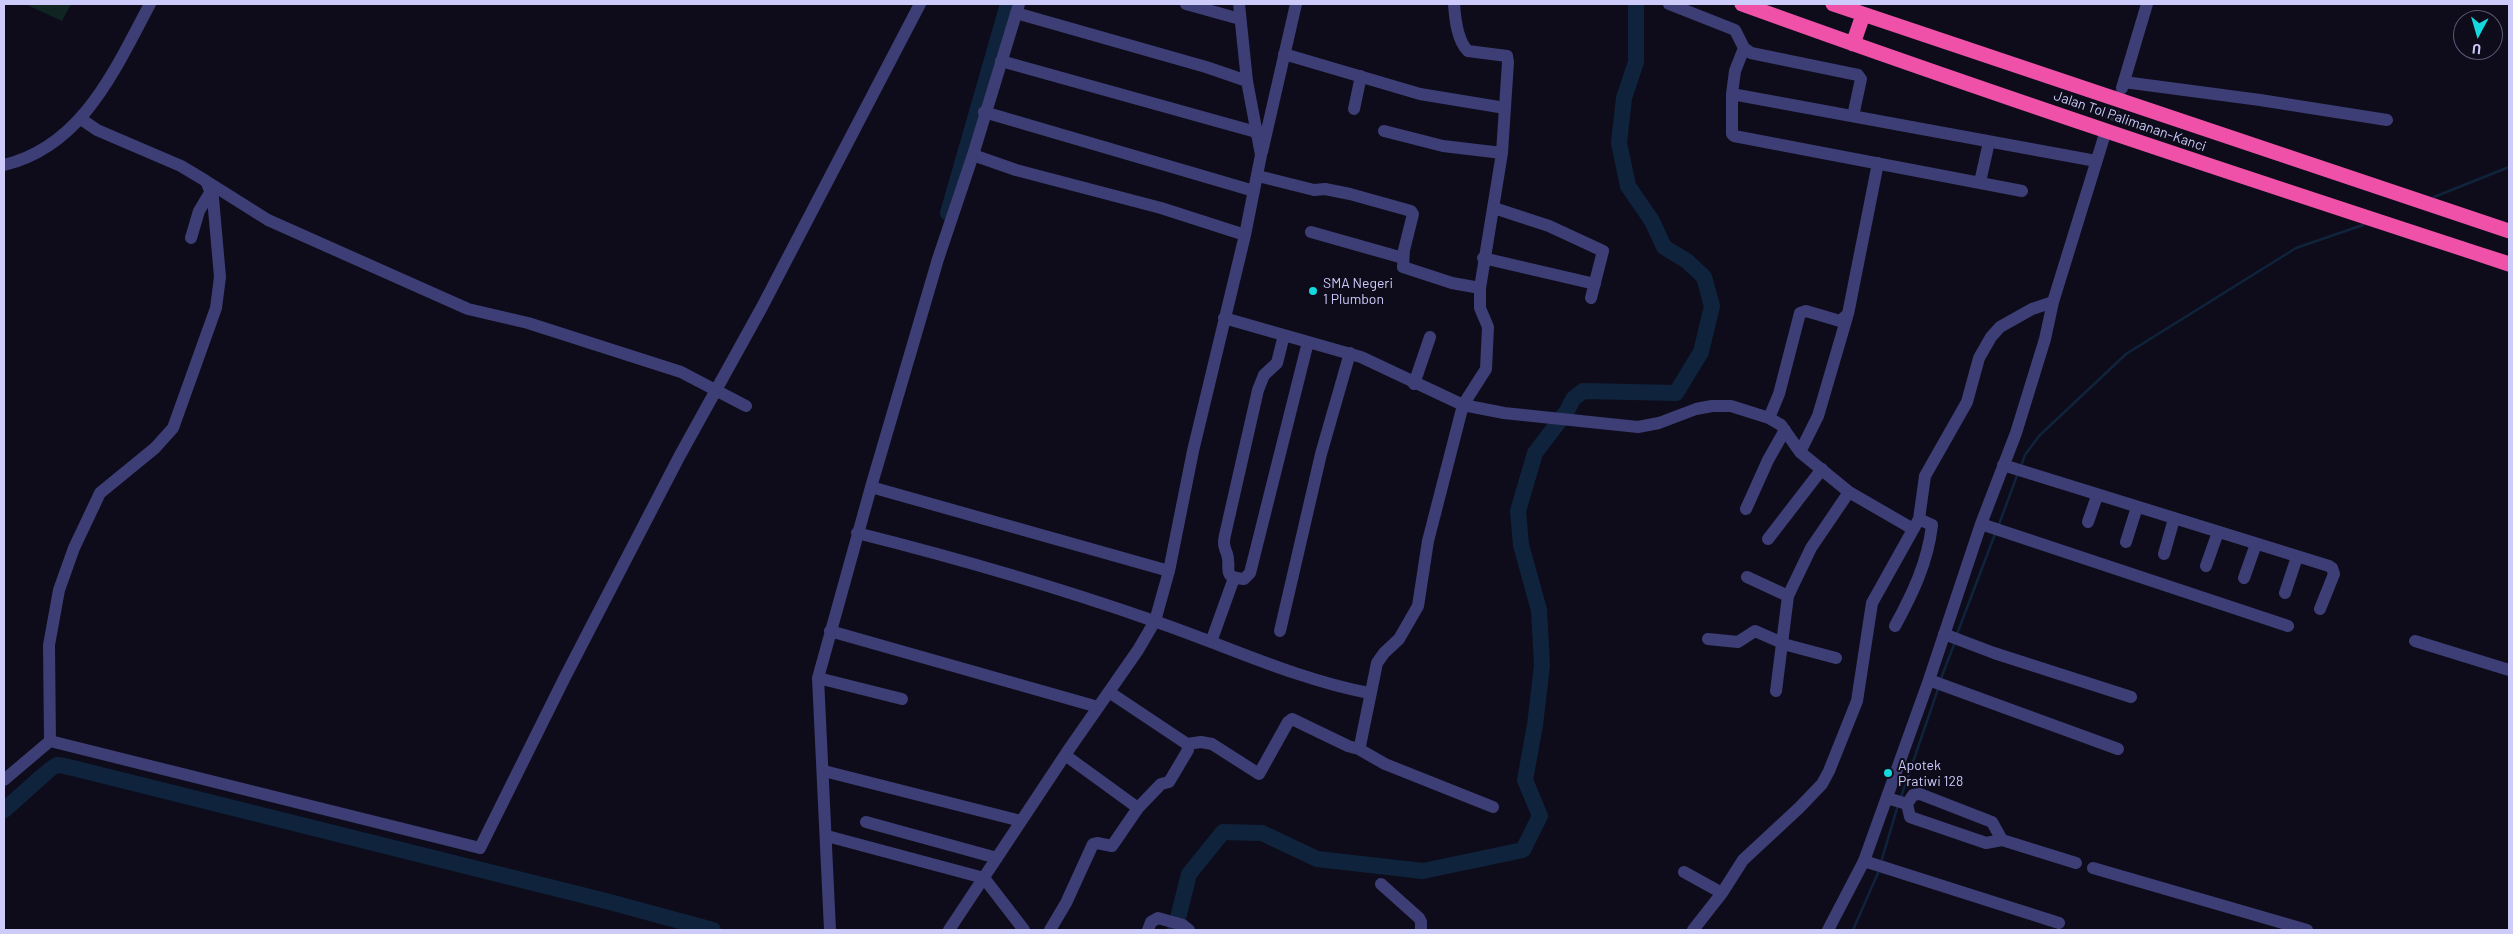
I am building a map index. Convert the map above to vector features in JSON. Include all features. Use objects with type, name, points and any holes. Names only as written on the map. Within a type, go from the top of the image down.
[{"type":"highway","name":"Jalan Tol Palimanan–Kanci","points":[[1742,4],[1853,44],[2303,197],[2509,264]]},
{"type":"highway","name":"Jalan Tol Palimanan–Kanci","points":[[1832,4],[2509,231]]},
{"type":"highway","points":[[1853,44],[1863,15]]},
{"type":"street","points":[[4,165],[20,161],[51,145],[81,119],[104,89],[150,4]]},
{"type":"street","points":[[50,741],[480,848],[564,677],[715,390],[762,307],[920,4]]},
{"type":"street","points":[[1186,4],[1224,9],[1240,19]]},
{"type":"street","points":[[1239,4],[1247,81],[1261,155]]},
{"type":"street","points":[[949,930],[1155,621],[1169,571],[1193,451],[1245,235],[1261,155],[1280,83],[1284,54],[1296,4]]},
{"type":"street","points":[[1357,748],[1361,743],[1369,694],[1377,664],[1384,653],[1399,639],[1418,606],[1428,541],[1463,405],[1486,369],[1488,327],[1480,308],[1480,288],[1483,258],[1494,208],[1502,153],[1508,57],[1468,51],[1461,41],[1454,4]]},
{"type":"street","points":[[1669,4],[1735,30],[1744,48],[1751,53],[1858,75],[1860,79],[1853,116]]},
{"type":"street","points":[[2147,4],[2123,85],[2260,100],[2387,120]]},
{"type":"street","points":[[830,930],[824,771],[818,678],[857,533],[938,259],[973,155],[984,112],[1018,8],[1247,81]]},
{"type":"street","points":[[1744,48],[1735,70],[1732,94],[1732,134],[1734,136],[2022,191]]},
{"type":"street","points":[[1284,54],[1444,99],[1505,108]]},
{"type":"street","points":[[1001,61],[1256,132]]},
{"type":"street","points":[[1354,109],[1361,76]]},
{"type":"street","points":[[1732,94],[2096,161]]},
{"type":"street","points":[[984,112],[1254,191]]},
{"type":"street","points":[[81,119],[97,130],[182,166],[208,186],[268,220],[468,309],[528,324],[682,372],[746,406]]},
{"type":"street","points":[[1384,131],[1442,146],[1502,153]]},
{"type":"street","points":[[1828,930],[1898,801],[1989,527],[2045,339],[2053,302],[2104,137]]},
{"type":"street","points":[[1980,182],[1989,142]]},
{"type":"street","points":[[973,155],[1016,170],[1161,208],[1245,235]]},
{"type":"street","points":[[1800,452],[1818,416],[1847,317],[1878,163]]},
{"type":"street","points":[[1258,176],[1314,190],[1325,189],[1350,194],[1411,211],[1413,214],[1403,258],[1404,268],[1452,284],[1480,288]]},
{"type":"street","points":[[191,238],[208,186]]},
{"type":"street","points":[[50,741],[49,644],[59,590],[74,548],[100,493],[155,448],[173,428],[216,308],[220,277],[208,186]]},
{"type":"street","points":[[1494,208],[1549,226],[1603,252],[1591,298]]},
{"type":"street","points":[[1311,232],[1403,258]]},
{"type":"street","points":[[1483,258],[1595,284]]},
{"type":"street","points":[[1693,930],[1722,893],[1743,860],[1822,784],[1857,701],[1872,603],[1916,524],[1925,476],[1967,402],[1977,363],[1984,346],[2004,324],[2032,309],[2053,302]]},
{"type":"street","points":[[1769,418],[1779,394],[1800,313],[1806,312],[1840,321],[1847,317]]},
{"type":"street","points":[[1224,318],[1350,353],[1374,362],[1414,384],[1463,405],[1504,413],[1626,426],[1648,426],[1696,409],[1724,406],[1769,418],[1781,425],[1800,452],[1849,492],[1916,524],[1932,525],[1918,581],[1894,626]]},
{"type":"street","points":[[1284,335],[1277,363],[1264,375],[1258,390],[1225,535],[1223,545],[1227,554],[1228,572],[1234,578],[1244,579],[1250,573],[1308,342]]},
{"type":"street","points":[[1414,384],[1430,337]]},
{"type":"street","points":[[1280,632],[1321,454],[1350,353]]},
{"type":"street","points":[[1746,509],[1768,460],[1785,430]]},
{"type":"street","points":[[2006,466],[2022,473],[2329,566],[2334,571],[2320,609]]},
{"type":"street","points":[[1768,539],[1822,470]]},
{"type":"street","points":[[871,487],[1169,571]]},
{"type":"street","points":[[1776,691],[1788,596],[1811,548],[1849,492]]},
{"type":"street","points":[[2088,522],[2097,496]]},
{"type":"street","points":[[2126,542],[2137,507]]},
{"type":"street","points":[[2164,554],[2174,519]]},
{"type":"street","points":[[1989,527],[2288,626]]},
{"type":"street","points":[[2206,566],[2218,532]]},
{"type":"street","points":[[857,533],[1076,595],[1311,677],[1369,694]]},
{"type":"street","points":[[2244,578],[2256,544]]},
{"type":"street","points":[[2285,593],[2297,557]]},
{"type":"street","points":[[1748,577],[1788,596]]},
{"type":"street","points":[[1211,642],[1234,578]]},
{"type":"street","points":[[830,630],[1098,707]]},
{"type":"street","points":[[1708,639],[1738,642],[1754,630],[1781,643],[1836,658]]},
{"type":"street","points":[[1952,637],[2131,697]]},
{"type":"street","points":[[2415,641],[2509,670]]},
{"type":"street","points":[[818,678],[902,699]]},
{"type":"street","points":[[1937,683],[2118,748]]},
{"type":"street","points":[[1109,692],[1187,744],[1200,742],[1212,744],[1259,774],[1288,722],[1292,719],[1348,746],[1357,748],[1385,764],[1493,807]]},
{"type":"street","points":[[4,780],[50,741]]},
{"type":"street","points":[[1050,930],[1066,903],[1093,844],[1112,846],[1138,808],[1161,784],[1169,782],[1188,750],[1187,744]]},
{"type":"street","points":[[1065,755],[1138,808]]},
{"type":"street","points":[[824,771],[1021,821]]},
{"type":"street","points":[[1898,801],[1920,794],[1979,815],[1994,823],[2002,840]]},
{"type":"street","points":[[1898,801],[1910,817],[1987,843],[2002,840],[2076,863]]},
{"type":"street","points":[[866,822],[997,858]]},
{"type":"street","points":[[827,836],[984,878],[1024,930]]},
{"type":"street","points":[[1864,861],[2059,923]]},
{"type":"street","points":[[2093,868],[2307,930]]},
{"type":"street","points":[[1684,872],[1722,893]]},
{"type":"street","points":[[1381,884],[1420,920],[1421,930]]},
{"type":"street","points":[[1148,930],[1153,920],[1161,919],[1186,928]]},
{"type":"green space","points":[[25,4],[71,4],[62,21]]},
{"type":"waterway","points":[[948,213],[1008,4]]},
{"type":"waterway","points":[[1175,930],[1189,874],[1223,832],[1262,833],[1317,859],[1423,871],[1523,850],[1540,816],[1525,780],[1535,725],[1542,665],[1539,610],[1521,545],[1518,511],[1535,453],[1567,411],[1573,399],[1583,391],[1676,393],[1701,352],[1712,306],[1704,277],[1687,261],[1664,247],[1652,221],[1628,186],[1619,143],[1624,98],[1636,62],[1636,4]]},
{"type":"waterway","points":[[2434,197],[2509,167]]},
{"type":"waterway","points":[[2021,466],[2025,455],[2039,436],[2126,354],[2296,248],[2363,225]]},
{"type":"waterway","points":[[1998,527],[2018,473]]},
{"type":"waterway","points":[[1957,634],[1995,534]]},
{"type":"waterway","points":[[1940,681],[1955,642]]},
{"type":"waterway","points":[[1901,797],[1938,689]]},
{"type":"waterway","points":[[4,810],[40,778],[57,765],[61,765],[606,901],[713,930]]},
{"type":"waterway","points":[[1882,859],[1898,805]]},
{"type":"waterway","points":[[1853,930],[1878,873]]},
{"type":"tunnel","points":[[2104,137],[2121,92]]},
{"type":"place","name":"SMA Negeri 1 Plumbon","points":[[1313,291]]},
{"type":"place","name":"Apotek Pratiwi 128","points":[[1888,773]]}]
